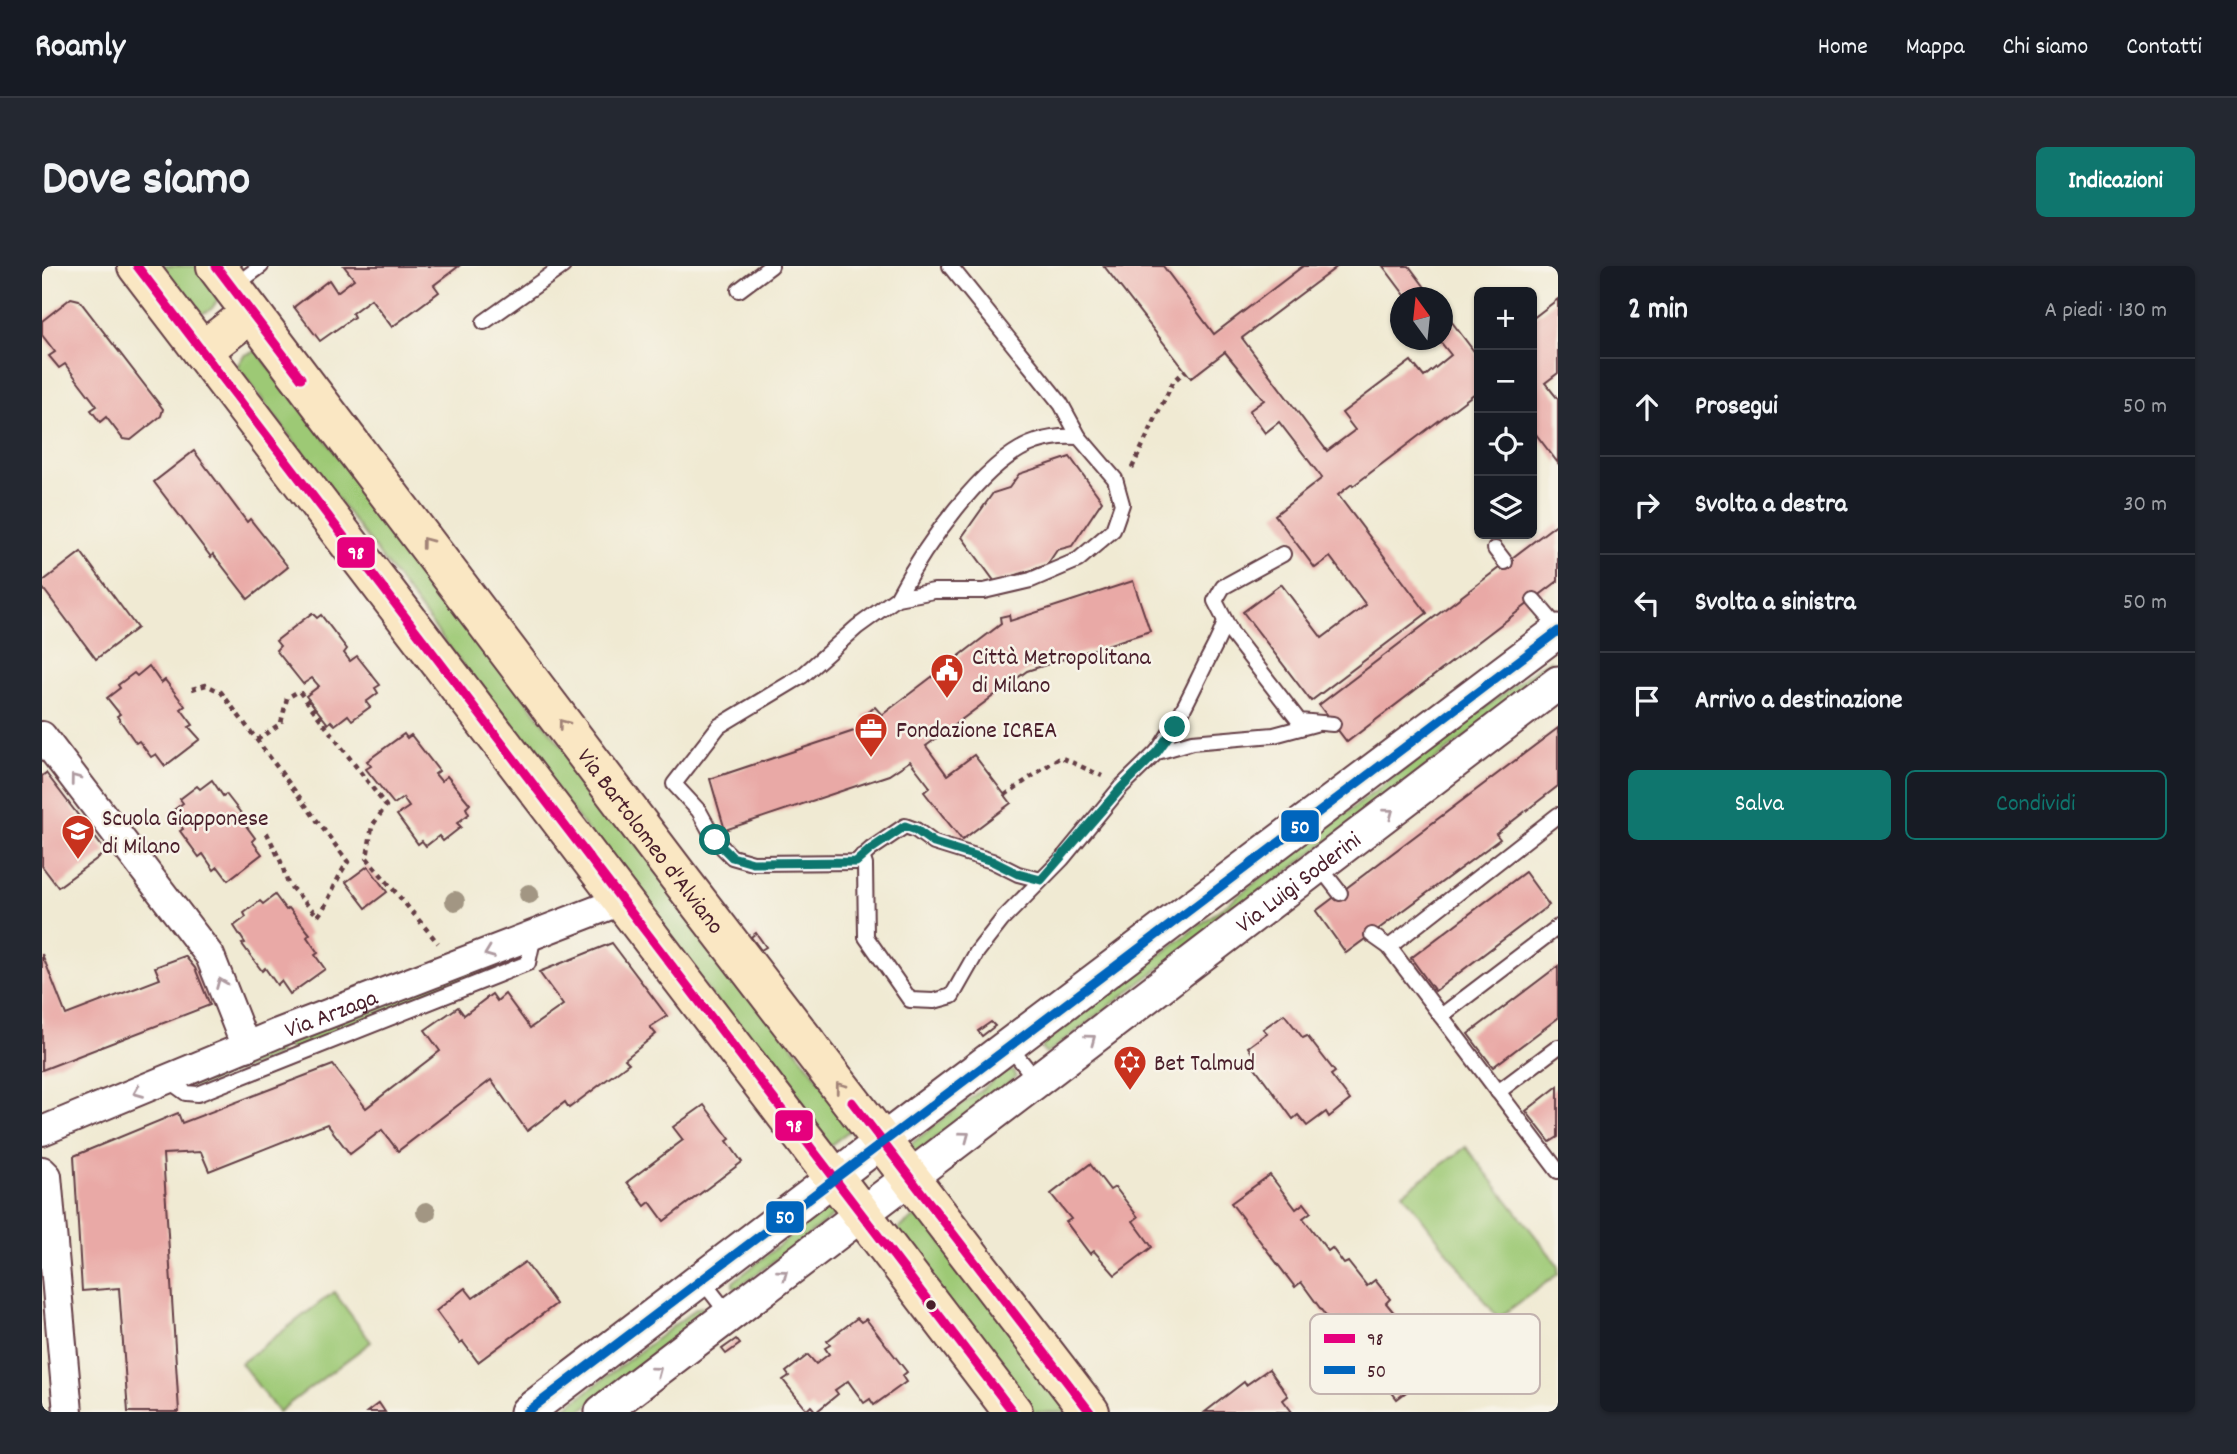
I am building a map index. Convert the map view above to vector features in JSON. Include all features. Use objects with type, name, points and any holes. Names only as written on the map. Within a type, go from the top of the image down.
[{"type":"main road","points":[[137,266],[1013,1412]]},
{"type":"main road","points":[[202,351],[240,283]]},
{"type":"main road","name":"Via Bartolomeo d'Alviano","points":[[240,283],[882,1141],[1090,1412]]},
{"type":"street","name":"Via Luigi Soderini","points":[[527,1412],[1558,630]]},
{"type":"street","name":"Via Luigi Soderini","points":[[602,1412],[1558,683]]},
{"type":"street","points":[[42,737],[210,956],[246,1046]]},
{"type":"street","name":"Via Arzaga","points":[[42,1131],[246,1046],[621,901]]},
{"type":"street","points":[[42,1171],[47,1176],[68,1412]]},
{"type":"lane","points":[[484,322],[563,266]]},
{"type":"lane","points":[[739,290],[771,266]]},
{"type":"lane","points":[[950,266],[1061,404],[1079,437],[1115,479],[1122,504],[1113,530],[1078,560],[1031,580],[984,592],[934,591],[897,598],[856,627],[802,676],[719,726],[669,787],[699,811],[715,840],[732,857],[753,863],[787,865],[856,862],[905,826],[916,830],[934,843],[1041,880]]},
{"type":"lane","points":[[897,598],[909,575],[975,486],[1009,457],[1034,442],[1064,436],[1079,437]]},
{"type":"lane","points":[[1495,549],[1505,562]]},
{"type":"lane","points":[[1283,554],[1223,587],[1215,601],[1232,634],[1299,721],[1333,724]]},
{"type":"lane","points":[[1534,600],[1558,630]]},
{"type":"lane","points":[[862,856],[865,865],[866,937],[910,1000],[934,1001],[952,996],[977,952],[1002,920],[1157,752],[1189,701],[1225,621]]},
{"type":"lane","points":[[1157,752],[1192,742],[1274,735],[1315,724]]},
{"type":"lane","points":[[1389,947],[1558,815]]},
{"type":"lane","points":[[1319,866],[1340,893]]},
{"type":"lane","points":[[1441,1016],[1558,927]]},
{"type":"lane","points":[[168,1080],[186,1093],[198,1094],[528,963],[534,935]]},
{"type":"lane","points":[[1372,935],[1389,947],[1557,1169]]},
{"type":"lane","points":[[1009,1046],[1037,1081]]},
{"type":"lane","points":[[1498,1092],[1558,1047]]},
{"type":"lane","points":[[701,1279],[729,1315]]},
{"type":"path","points":[[1119,494],[1173,382],[1185,371]]},
{"type":"path","points":[[192,689],[206,685],[220,692],[348,862],[340,872],[328,904],[318,916],[288,884],[266,831]]},
{"type":"path","points":[[257,740],[281,723],[287,698],[299,691],[386,806],[372,826],[368,858],[440,946]]},
{"type":"path","points":[[1005,795],[1060,758],[1097,773],[1121,788]]},
{"type":"green space","points":[[156,266],[200,266],[218,298],[214,305],[206,312],[194,313]]},
{"type":"green space","points":[[257,351],[855,1126],[827,1148],[237,366],[244,355]]},
{"type":"green space","points":[[1550,660],[1554,666],[1553,671],[1046,1054],[1042,1049],[1043,1044]]},
{"type":"green space","points":[[528,947],[522,959],[290,1051],[287,1042]]},
{"type":"green space","points":[[278,1047],[279,1055],[197,1088],[187,1085]]},
{"type":"green space","points":[[1006,1071],[1013,1071],[1016,1077],[916,1153],[912,1143]]},
{"type":"green space","points":[[1466,1147],[1558,1265],[1558,1274],[1503,1314],[1495,1314],[1403,1193]]},
{"type":"green space","points":[[829,1206],[837,1213],[737,1289],[733,1286],[733,1282]]},
{"type":"green space","points":[[920,1213],[1072,1412],[1029,1412],[893,1233]]},
{"type":"green space","points":[[334,1292],[371,1342],[278,1412],[241,1363]]},
{"type":"green space","points":[[702,1307],[707,1312],[704,1316],[579,1412],[560,1412],[697,1308]]},
{"type":"building","points":[[344,266],[459,266],[434,285],[439,292],[392,327],[371,299],[352,313],[354,317],[320,341],[294,307],[329,280],[337,292],[354,279]]},
{"type":"building","points":[[1104,266],[1163,266],[1214,334],[1303,266],[1338,266],[1242,338],[1327,451],[1355,430],[1342,413],[1411,361],[1424,377],[1451,355],[1447,350],[1453,350],[1453,324],[1474,351],[1474,394],[1338,495],[1427,613],[1311,701],[1243,612],[1281,584],[1322,638],[1366,605],[1330,557],[1315,568],[1275,515],[1322,478],[1279,422],[1265,433],[1249,411],[1264,400],[1225,352],[1191,378]]},
{"type":"building","points":[[1383,266],[1409,266],[1425,287],[1399,287]]},
{"type":"building","points":[[71,298],[79,300],[163,409],[161,416],[131,440],[123,439],[106,417],[100,422],[91,410],[97,406],[65,364],[59,368],[49,356],[55,352],[42,335],[42,321]]},
{"type":"building","points":[[1558,299],[1558,373],[1545,383],[1558,399],[1558,463],[1537,436],[1537,315]]},
{"type":"building","points":[[194,451],[247,522],[250,519],[288,567],[248,599],[213,554],[211,557],[154,482]]},
{"type":"building","points":[[1070,457],[1102,501],[1072,546],[1057,550],[1047,565],[995,582],[962,537],[993,493],[1009,488],[1019,474]]},
{"type":"building","points":[[1558,523],[1558,581],[1347,742],[1319,705]]},
{"type":"building","points":[[81,552],[137,628],[96,659],[42,587],[42,582]]},
{"type":"building","points":[[1133,581],[1150,631],[1027,671],[926,746],[947,775],[974,755],[1011,803],[962,840],[924,792],[930,787],[910,761],[889,775],[725,830],[710,779],[866,727],[863,716],[875,707],[882,715],[1001,624],[1000,617],[1009,615],[1010,621]]},
{"type":"building","points":[[312,613],[317,618],[321,615],[347,649],[344,653],[350,661],[357,656],[380,685],[375,688],[378,693],[366,702],[370,707],[352,720],[348,715],[335,725],[331,721],[328,724],[306,696],[319,686],[312,678],[303,684],[276,650],[280,646],[276,641]]},
{"type":"building","points":[[149,666],[161,683],[165,680],[185,706],[181,709],[193,725],[189,727],[200,739],[165,766],[156,754],[151,757],[139,741],[136,743],[117,716],[120,714],[107,698],[120,688],[118,685],[134,673],[137,676]]},
{"type":"building","points":[[1558,728],[1558,786],[1496,834],[1500,839],[1346,953],[1316,911]]},
{"type":"building","points":[[404,734],[407,738],[411,735],[439,771],[435,774],[441,781],[447,776],[470,804],[466,808],[469,814],[457,823],[461,827],[443,841],[439,836],[426,846],[422,841],[418,844],[397,815],[409,807],[403,798],[394,804],[366,769],[371,766],[367,761]]},
{"type":"building","points":[[46,773],[106,852],[58,887],[42,866],[42,776]]},
{"type":"building","points":[[212,780],[247,821],[244,823],[255,838],[252,841],[262,854],[228,880],[218,867],[214,870],[203,854],[199,857],[180,831],[183,829],[171,812],[183,803],[180,799],[197,786],[200,789]]},
{"type":"building","points":[[368,866],[387,892],[366,908],[346,882]]},
{"type":"building","points":[[1525,872],[1549,905],[1435,991],[1411,958]]},
{"type":"building","points":[[275,895],[310,934],[307,937],[325,969],[290,994],[281,981],[277,985],[265,968],[262,971],[242,944],[245,943],[234,926],[246,917],[244,913],[260,901],[263,904]]},
{"type":"building","points":[[756,933],[766,947],[761,950],[751,937]]},
{"type":"building","points":[[612,943],[667,1016],[650,1027],[656,1034],[625,1059],[629,1063],[569,1108],[565,1102],[527,1131],[491,1080],[398,1151],[382,1130],[350,1154],[327,1124],[209,1171],[201,1152],[163,1154],[179,1412],[128,1412],[119,1288],[82,1291],[74,1156],[178,1113],[182,1123],[333,1065],[366,1108],[440,1051],[425,1030],[458,1007],[464,1015],[492,994],[497,1001],[505,994],[530,1028],[563,1005],[539,972]]},
{"type":"building","points":[[42,954],[66,1015],[160,979],[155,967],[185,956],[195,968],[210,1005],[42,1070]]},
{"type":"building","points":[[1558,966],[1558,1018],[1493,1067],[1468,1034]]},
{"type":"building","points":[[1284,1014],[1303,1038],[1307,1036],[1335,1072],[1331,1075],[1350,1100],[1329,1117],[1326,1112],[1307,1126],[1298,1115],[1293,1119],[1251,1062],[1256,1059],[1248,1047],[1267,1033],[1263,1029]]},
{"type":"building","points":[[991,1022],[995,1026],[982,1036],[978,1031]]},
{"type":"building","points":[[1558,1086],[1558,1137],[1550,1142],[1526,1111]]},
{"type":"building","points":[[704,1105],[730,1139],[727,1141],[742,1162],[664,1221],[650,1202],[645,1206],[627,1182],[683,1140],[673,1127]]},
{"type":"building","points":[[1090,1164],[1110,1190],[1115,1187],[1138,1217],[1133,1221],[1152,1247],[1115,1275],[1094,1251],[1090,1254],[1066,1222],[1071,1219],[1051,1194]]},
{"type":"building","points":[[1270,1175],[1296,1209],[1304,1203],[1311,1212],[1303,1218],[1328,1251],[1332,1248],[1344,1264],[1348,1262],[1367,1286],[1375,1280],[1390,1299],[1386,1303],[1395,1314],[1324,1314],[1301,1282],[1295,1287],[1231,1203]]},
{"type":"building","points":[[525,1262],[556,1304],[478,1362],[463,1342],[460,1344],[436,1311],[465,1288],[473,1298]]},
{"type":"building","points":[[857,1318],[861,1322],[866,1319],[907,1372],[902,1376],[906,1382],[874,1405],[870,1399],[864,1403],[848,1381],[835,1390],[838,1394],[816,1412],[811,1406],[807,1410],[783,1380],[789,1376],[786,1372],[808,1355],[816,1364],[829,1354],[825,1348],[830,1345],[827,1341]]},
{"type":"building","points":[[736,1339],[740,1344],[726,1354],[722,1349]]},
{"type":"building","points":[[1269,1369],[1288,1396],[1283,1400],[1292,1412],[1205,1412],[1244,1382],[1246,1385]]},
{"type":"building","points":[[379,1403],[385,1412],[367,1412]]},
{"type":"transit line","name":"98","points":[[137,266],[1013,1412]]},
{"type":"transit line","name":"98","points":[[216,266],[301,378]]},
{"type":"transit line","name":"50","points":[[527,1412],[1558,631]]},
{"type":"transit line","name":"98","points":[[852,1102],[1090,1412]]},
{"type":"place","name":"Città Metropolitana di Milano","points":[[947,700]]},
{"type":"place","name":"Fondazione ICREA","points":[[871,759]]},
{"type":"place","name":"Scuola Giapponese di Milano","points":[[78,861]]},
{"type":"place","name":"Bet Talmud","points":[[1130,1092]]},
{"type":"route","points":[[715,840],[732,857],[753,863],[787,865],[856,862],[905,826],[916,830],[934,843],[1041,880],[1121,788],[1157,752],[1175,727]]}]
